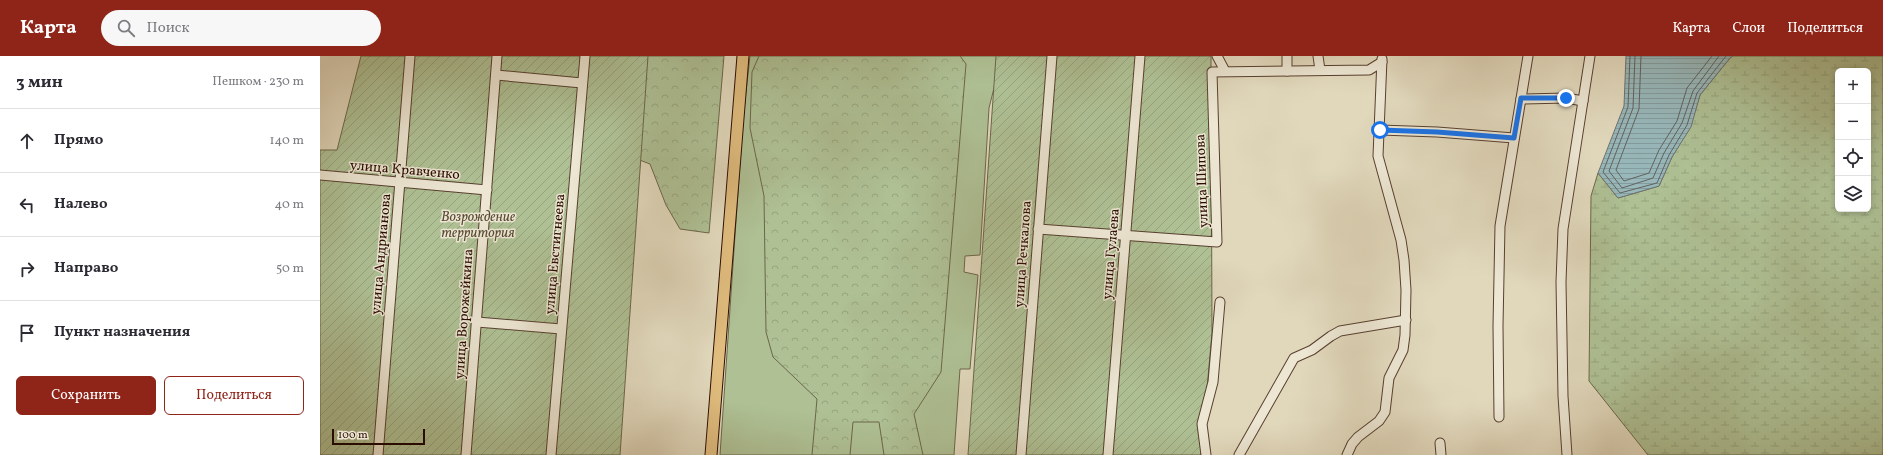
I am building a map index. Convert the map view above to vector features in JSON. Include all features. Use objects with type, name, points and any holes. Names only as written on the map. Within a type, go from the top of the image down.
[{"type":"main road","points":[[711,455],[743,56]]},
{"type":"street","name":"улица Андрианова","points":[[378,455],[410,56]]},
{"type":"street","name":"улица Ворожейкина","points":[[466,455],[497,56]]},
{"type":"street","name":"улица Евстигнеева","points":[[551,455],[585,56]]},
{"type":"street","name":"улица Речкалова","points":[[1020,455],[1052,56]]},
{"type":"street","name":"улица Гулаева","points":[[1108,455],[1140,56]]},
{"type":"street","points":[[1217,56],[1225,71],[1369,70],[1382,59]]},
{"type":"street","points":[[1287,56],[1287,71]]},
{"type":"street","points":[[1318,56],[1320,70]]},
{"type":"street","points":[[1499,417],[1498,326],[1500,226],[1528,56]]},
{"type":"street","points":[[1567,455],[1563,396],[1561,282],[1563,229],[1590,56]]},
{"type":"street","points":[[1347,455],[1352,444],[1358,437],[1374,426],[1385,412],[1389,378],[1403,350],[1406,320],[1404,260],[1378,156],[1382,59]]},
{"type":"street","name":"улица Шипова","points":[[1038,229],[1217,242],[1212,72],[1225,71]]},
{"type":"street","points":[[496,75],[582,83]]},
{"type":"street","points":[[1521,98],[1566,98],[1582,101]]},
{"type":"street","points":[[1380,130],[1437,132],[1514,138]]},
{"type":"street","name":"улица Кравченко","points":[[320,175],[487,190]]},
{"type":"street","points":[[1206,455],[1202,424],[1213,382],[1220,302]]},
{"type":"street","points":[[1239,455],[1294,358],[1312,350],[1330,336],[1340,331],[1406,320]]},
{"type":"street","points":[[477,322],[561,329]]},
{"type":"street","points":[[1440,443],[1441,455]]},
{"type":"green space","name":"Возрождение территория","points":[[361,56],[648,56],[620,455],[320,455],[320,150],[337,150]]},
{"type":"green space","points":[[629,56],[724,56],[709,233],[680,229],[666,205],[650,164],[590,141]]},
{"type":"green space","points":[[750,56],[1002,56],[989,108],[980,255],[965,256],[964,272],[978,275],[970,369],[960,369],[954,455],[720,455],[743,119]]},
{"type":"green space","points":[[759,56],[960,56],[966,64],[941,372],[914,414],[923,455],[884,455],[879,422],[853,422],[850,455],[812,455],[817,399],[773,357],[766,332],[764,196],[750,128],[752,72]]},
{"type":"green space","points":[[996,56],[1211,56],[1212,333],[1201,455],[968,455]]},
{"type":"green space","points":[[1733,56],[1883,56],[1883,455],[1648,455],[1589,381],[1591,196],[1598,173],[1618,198],[1659,186],[1672,157],[1690,127],[1700,95]]},
{"type":"water","points":[[1626,56],[1733,56],[1700,95],[1691,127],[1672,157],[1659,186],[1618,198],[1598,173],[1624,106]]},
{"type":"route","points":[[1380,130],[1437,132],[1514,138],[1521,98],[1566,98]]}]
